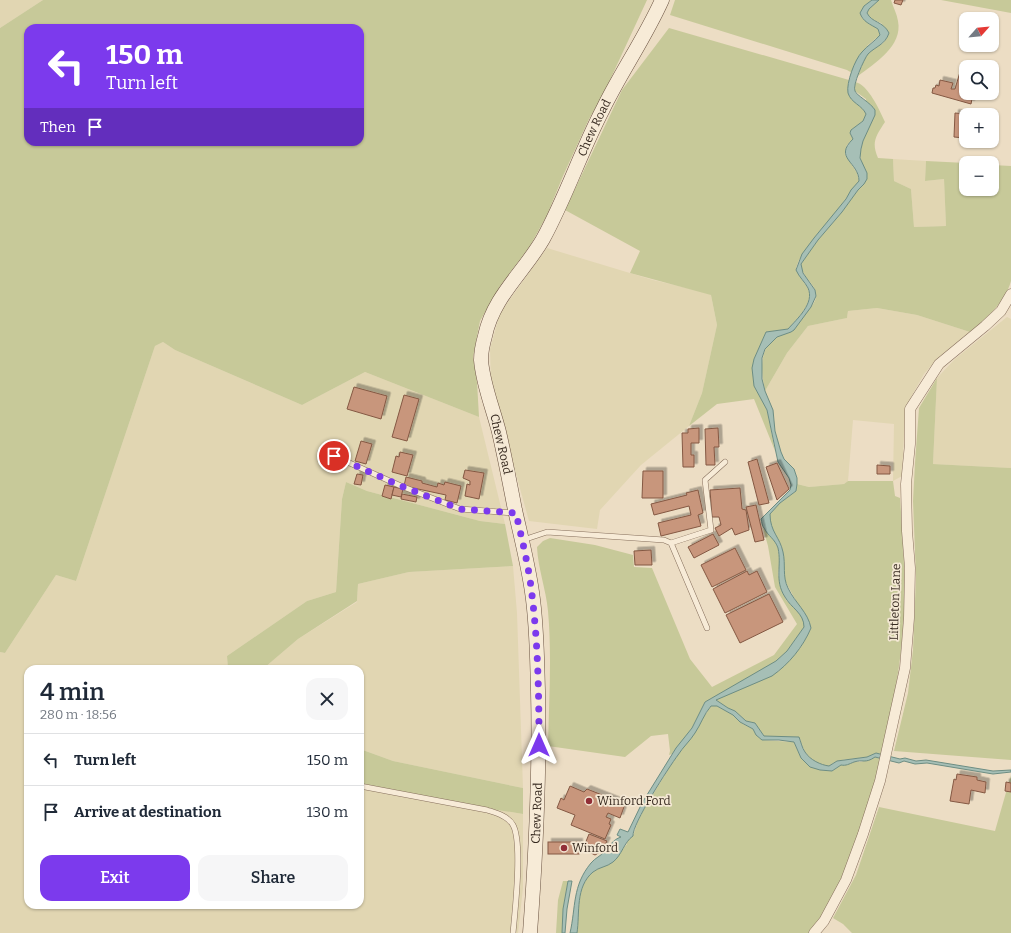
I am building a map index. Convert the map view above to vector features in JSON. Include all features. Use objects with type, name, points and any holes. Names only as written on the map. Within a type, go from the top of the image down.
[{"type":"main road","name":"Chew Road","points":[[530,933],[538,789],[539,722],[536,631],[532,593],[523,541],[498,431],[485,384],[481,359],[488,322],[495,306],[542,241],[558,209],[584,147],[604,105],[644,36],[662,0]]},
{"type":"street","name":"Littleton Lane","points":[[814,933],[824,921],[846,880],[865,826],[880,781],[905,668],[909,618],[910,568],[907,531],[906,484],[910,444],[910,409],[939,364],[1001,311],[1011,294]]},
{"type":"lane","points":[[334,456],[401,486],[460,509],[516,513]]},
{"type":"lane","points":[[523,541],[547,532],[664,540],[671,543],[711,530],[704,480],[725,462]]},
{"type":"lane","points":[[671,543],[707,628]]},
{"type":"lane","points":[[364,787],[487,810],[504,816],[513,824],[518,841],[516,902],[512,933]]},
{"type":"shaded area","points":[[0,0],[43,0],[0,28]]},
{"type":"shaded area","points":[[893,159],[926,161],[925,181],[944,179],[946,226],[914,227],[911,189],[894,181]]},
{"type":"shaded area","points":[[547,248],[653,280],[708,293],[711,295],[717,325],[702,393],[689,426],[641,465],[600,510],[597,529],[529,521],[491,384],[490,349],[500,313]]},
{"type":"shaded area","points":[[877,308],[917,315],[970,332],[936,360],[924,374],[911,397],[905,414],[902,476],[893,481],[894,424],[853,420],[848,481],[844,484],[809,487],[797,484],[794,469],[784,459],[781,452],[775,431],[774,417],[765,391],[787,353],[808,326],[847,318],[848,311]]},
{"type":"shaded area","points":[[1007,317],[1011,319],[1011,468],[933,464],[937,378],[955,359]]},
{"type":"shaded area","points":[[163,342],[175,350],[302,405],[365,372],[479,417],[505,524],[480,521],[367,491],[346,482],[342,499],[336,592],[307,601],[227,656],[228,665],[24,665],[24,909],[364,909],[364,788],[523,814],[523,888],[518,933],[0,933],[0,652],[5,653],[56,575],[76,581],[155,346]]},
{"type":"shaded area","points":[[513,566],[517,613],[523,788],[393,761],[364,750],[364,665],[268,665],[298,639],[357,602],[358,584],[409,572]]},
{"type":"green space","points":[[43,0],[647,0],[603,95],[589,119],[547,215],[530,246],[500,286],[480,321],[473,357],[477,382],[479,417],[365,372],[302,405],[175,350],[163,342],[155,346],[76,581],[56,575],[5,653],[0,652],[0,28]]},
{"type":"green space","points":[[675,0],[872,0],[864,6],[860,13],[862,18],[878,29],[880,35],[868,45],[852,73],[847,70],[670,15]]},
{"type":"green space","points":[[879,0],[891,0],[898,21],[896,38],[886,53],[858,76],[867,55],[885,41],[889,33],[881,23],[871,19],[867,13],[869,9]]},
{"type":"green space","points":[[941,0],[1011,0],[1011,13]]},
{"type":"green space","points":[[669,28],[849,80],[848,87],[850,97],[863,109],[866,114],[863,121],[851,130],[850,133],[853,139],[847,145],[845,154],[857,173],[859,181],[833,216],[814,238],[799,260],[796,268],[809,292],[807,304],[804,310],[788,329],[766,332],[754,359],[753,377],[756,390],[767,410],[775,451],[754,399],[717,404],[689,426],[702,393],[717,325],[711,295],[630,273],[640,251],[565,210],[622,90]]},
{"type":"green space","points":[[855,82],[860,84],[869,93],[877,105],[885,122],[876,139],[876,152],[878,158],[893,159],[894,181],[911,189],[914,227],[946,226],[944,179],[925,181],[926,161],[959,163],[959,196],[999,196],[999,165],[1011,166],[1011,281],[1000,303],[970,332],[917,315],[877,308],[848,311],[847,318],[808,326],[787,353],[765,391],[762,368],[764,353],[767,346],[779,335],[793,331],[816,297],[816,293],[804,273],[801,264],[818,240],[864,184],[867,173],[862,164],[860,155],[863,141],[868,130],[866,99],[855,91]]},
{"type":"green space","points":[[937,378],[933,464],[1011,468],[1011,760],[894,751],[908,693],[913,650],[916,577],[913,501],[919,408]]},
{"type":"green space","points":[[848,481],[893,481],[895,496],[900,498],[905,604],[903,636],[893,704],[883,754],[876,753],[867,757],[842,760],[833,763],[829,767],[813,761],[806,754],[800,739],[796,737],[764,736],[755,723],[746,721],[735,711],[716,700],[779,671],[801,647],[811,628],[785,581],[782,547],[770,523],[770,514],[780,503],[796,491],[797,484],[809,487],[844,484]]},
{"type":"green space","points":[[346,482],[367,491],[480,521],[505,524],[513,566],[409,572],[358,584],[357,601],[298,639],[268,665],[228,665],[227,656],[307,601],[336,592],[342,499]]},
{"type":"green space","points":[[763,528],[774,540],[778,548],[780,562],[778,574],[786,600],[803,617],[804,622],[804,627],[787,651],[767,668],[705,702],[692,728],[672,754],[669,755],[668,734],[651,736],[625,757],[548,746],[550,644],[547,603],[537,547],[543,541],[550,538],[595,545],[633,555],[634,567],[652,568],[690,659],[712,687],[774,655],[797,624],[775,587],[768,546]]},
{"type":"green space","points":[[711,706],[717,706],[733,715],[743,724],[753,729],[756,735],[762,740],[794,742],[801,758],[820,770],[832,771],[841,765],[861,762],[875,757],[883,759],[848,865],[821,921],[811,933],[577,933],[581,891],[588,877],[594,871],[613,861],[627,844],[627,841],[633,836],[644,809],[671,765]]},
{"type":"green space","points":[[364,750],[393,761],[523,788],[523,814],[364,789]]},
{"type":"green space","points":[[1011,775],[1011,933],[852,933],[843,924],[833,918],[856,875],[879,807],[995,831]]},
{"type":"green space","points":[[563,881],[568,881],[563,909],[562,933],[556,933],[558,900]]},
{"type":"water","points":[[872,0],[879,0],[869,9],[867,13],[872,19],[884,26],[889,33],[883,43],[871,51],[866,57],[855,84],[856,93],[875,110],[875,115],[861,149],[860,158],[867,173],[867,179],[818,240],[801,264],[803,273],[815,290],[816,296],[811,307],[794,330],[777,337],[765,349],[762,358],[762,379],[773,410],[775,431],[781,452],[784,459],[794,469],[797,478],[796,491],[780,503],[770,514],[770,520],[773,530],[782,547],[786,584],[807,617],[811,628],[795,655],[772,676],[716,700],[735,711],[746,721],[755,723],[764,736],[799,737],[803,749],[807,755],[816,762],[829,766],[837,761],[867,757],[876,753],[900,759],[905,758],[916,761],[926,760],[993,771],[1011,770],[1011,772],[993,774],[927,763],[915,764],[904,761],[899,763],[875,757],[866,761],[857,761],[846,765],[841,765],[832,771],[820,770],[810,767],[801,758],[794,742],[762,740],[756,735],[753,729],[740,722],[733,715],[717,706],[711,706],[691,739],[673,761],[638,820],[633,836],[627,842],[619,856],[608,865],[595,870],[587,878],[583,885],[579,901],[577,933],[570,933],[578,888],[585,872],[593,861],[614,841],[621,837],[617,835],[620,829],[628,832],[642,803],[676,748],[692,728],[705,702],[776,661],[787,651],[804,627],[800,614],[788,601],[782,591],[779,579],[778,548],[763,527],[761,519],[790,490],[791,485],[789,478],[778,462],[767,410],[754,386],[752,368],[754,359],[766,332],[788,329],[800,316],[807,305],[810,294],[808,288],[796,270],[802,254],[859,181],[855,169],[846,156],[846,151],[848,145],[853,139],[850,133],[851,130],[863,121],[866,114],[862,108],[849,96],[848,83],[859,55],[880,35],[878,29],[865,21],[860,13],[864,6]]},
{"type":"water","points":[[568,881],[572,881],[567,909],[565,933],[562,933],[563,909]]},
{"type":"building","points":[[895,0],[903,0],[901,5],[894,3]]},
{"type":"building","points":[[959,75],[959,100],[972,100],[971,104],[932,93],[933,88],[935,88],[936,85],[939,86],[940,80],[953,83],[951,89],[955,89]]},
{"type":"building","points":[[955,113],[959,113],[959,137],[954,137]]},
{"type":"building","points":[[354,387],[387,396],[381,419],[347,409]]},
{"type":"building","points":[[404,395],[419,399],[407,441],[392,437]]},
{"type":"building","points":[[699,428],[699,443],[691,443],[691,455],[694,455],[694,467],[683,467],[682,433],[688,433],[688,429]]},
{"type":"building","points":[[718,428],[719,447],[714,447],[715,465],[706,465],[705,429]]},
{"type":"building","points":[[361,441],[372,444],[366,464],[355,461]]},
{"type":"building","points":[[400,452],[413,455],[407,476],[392,472],[396,456],[399,457]]},
{"type":"building","points":[[757,459],[769,503],[759,505],[748,462]]},
{"type":"building","points":[[777,463],[789,489],[777,500],[766,467]]},
{"type":"building","points":[[877,465],[890,466],[890,474],[877,474]]},
{"type":"building","points":[[465,470],[484,473],[479,499],[465,496],[467,484],[470,485],[470,481],[463,478]]},
{"type":"building","points":[[643,471],[663,471],[663,498],[642,498]]},
{"type":"building","points":[[357,474],[363,475],[361,485],[354,484]]},
{"type":"building","points":[[406,477],[437,487],[438,483],[444,485],[445,482],[461,486],[457,503],[445,500],[446,495],[404,486]]},
{"type":"building","points":[[385,485],[394,487],[391,499],[382,496]]},
{"type":"building","points":[[394,487],[403,489],[401,497],[392,495]]},
{"type":"building","points":[[740,488],[742,509],[746,510],[749,530],[735,535],[732,528],[719,536],[715,528],[721,525],[719,517],[712,517],[710,490]]},
{"type":"building","points":[[698,490],[703,513],[698,515],[701,526],[661,536],[658,523],[691,515],[689,506],[654,515],[651,504],[687,495],[686,493]]},
{"type":"building","points":[[402,494],[417,497],[416,502],[401,499]]},
{"type":"building","points":[[756,505],[764,540],[755,542],[746,507]]},
{"type":"building","points":[[713,534],[719,545],[694,558],[688,547]]},
{"type":"building","points":[[735,548],[746,570],[712,587],[701,565]]},
{"type":"building","points":[[651,550],[652,565],[635,565],[634,551]]},
{"type":"building","points":[[747,571],[749,575],[757,571],[767,592],[725,613],[713,589]]},
{"type":"building","points":[[769,594],[783,622],[740,643],[726,615]]},
{"type":"building","points":[[957,774],[977,777],[977,780],[986,782],[985,793],[971,790],[969,804],[950,801],[954,779],[956,780]]},
{"type":"building","points":[[1006,782],[1011,783],[1011,792],[1005,791]]},
{"type":"building","points":[[570,786],[584,792],[587,789],[625,804],[620,818],[608,813],[606,817],[611,819],[609,824],[611,825],[605,839],[571,825],[575,815],[557,808],[561,798],[564,800]]},
{"type":"building","points":[[589,834],[607,841],[602,851],[595,855],[583,849]]},
{"type":"building","name":"Winford","points":[[548,842],[579,842],[579,854],[548,854]]},
{"type":"place","name":"Winford Ford","points":[[589,801]]},
{"type":"place","name":"Winford","points":[[564,848]]},
{"type":"route","points":[[334,456],[401,486],[460,509],[516,513],[523,541],[532,593],[536,631],[539,745]]}]
